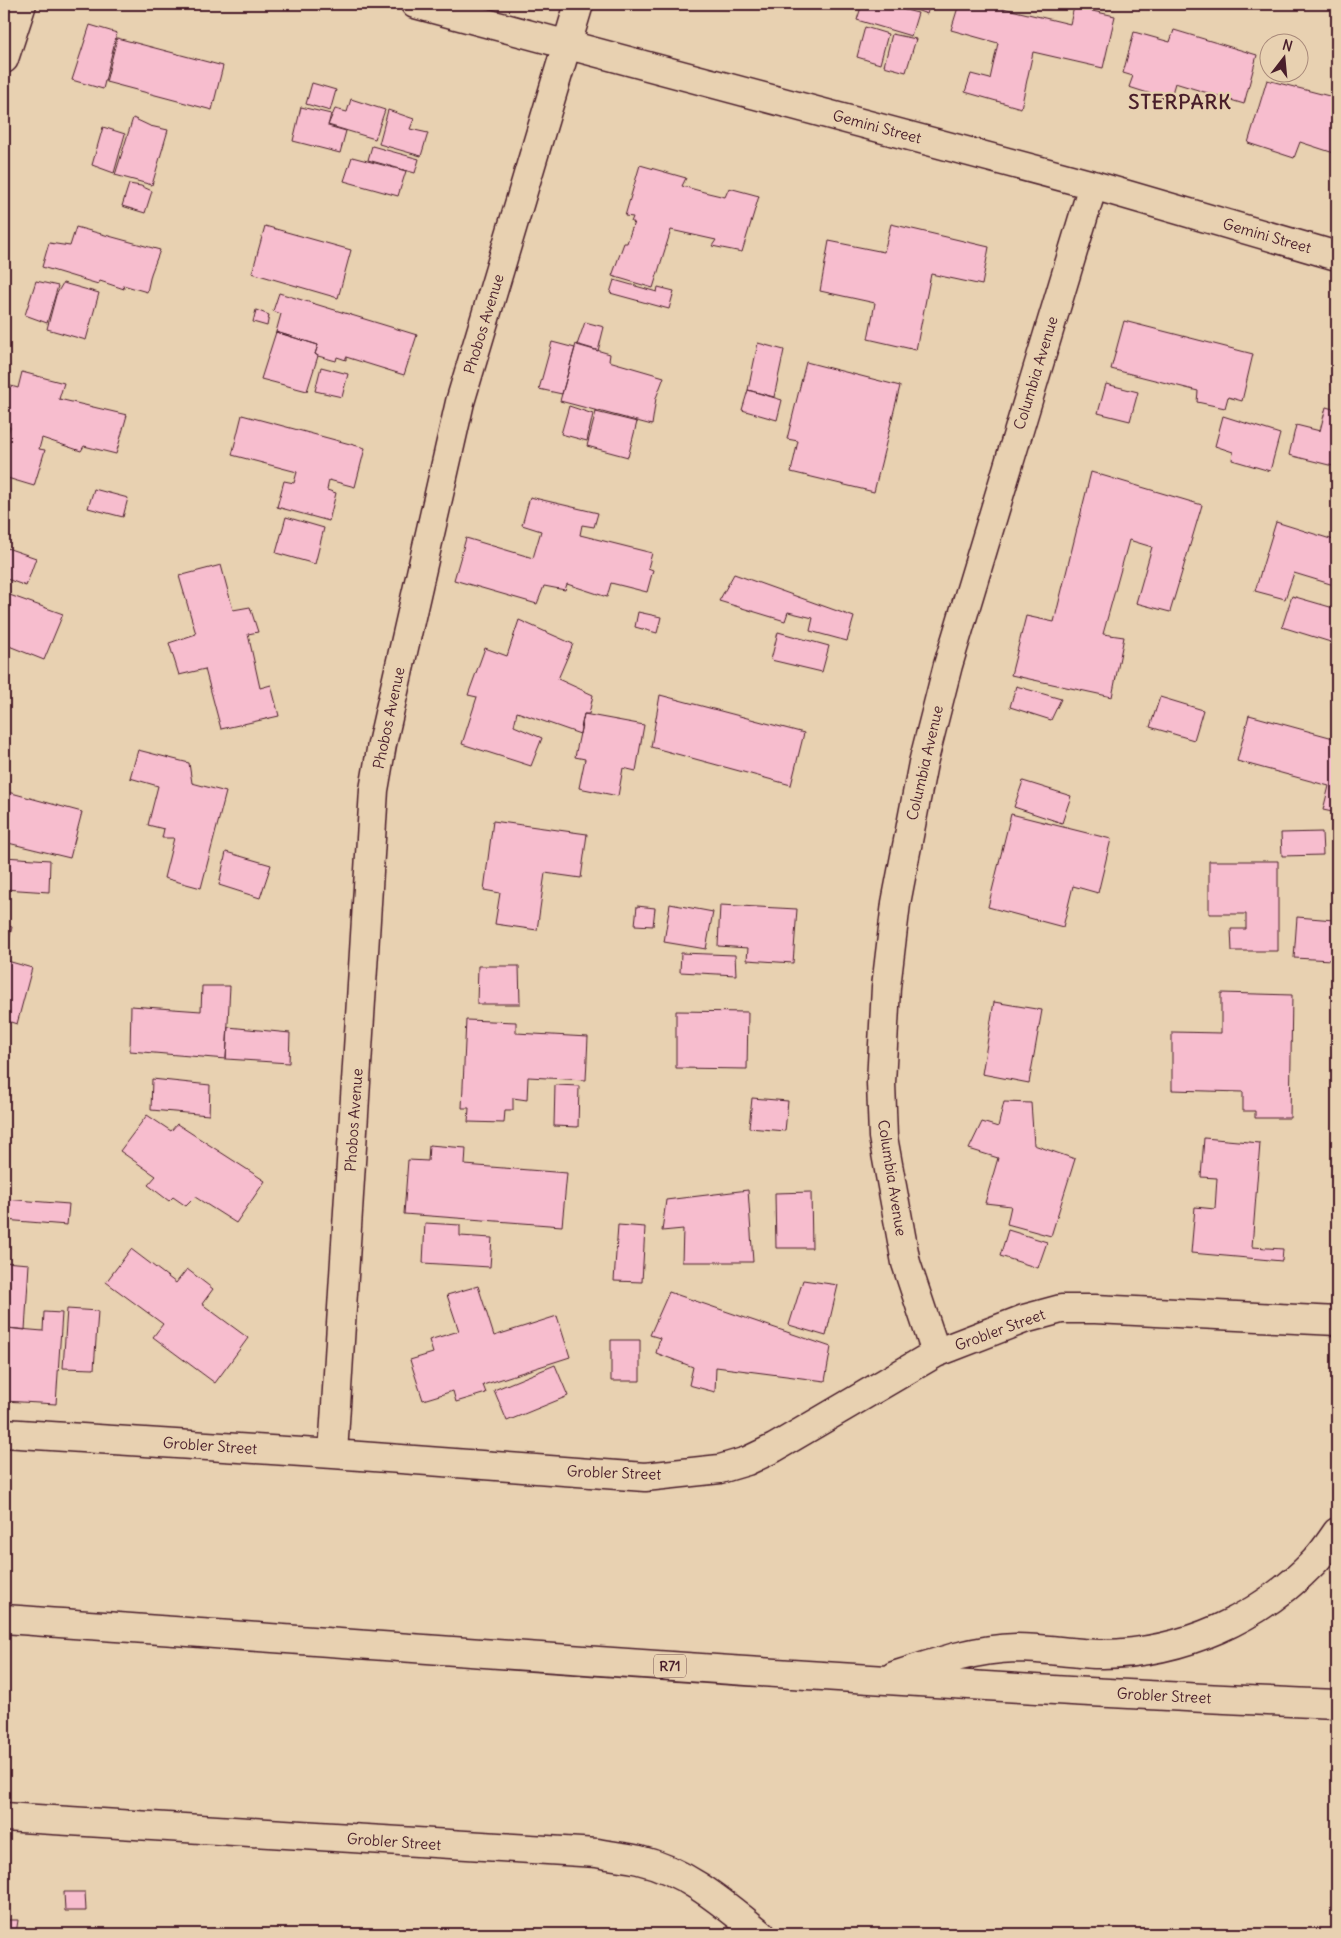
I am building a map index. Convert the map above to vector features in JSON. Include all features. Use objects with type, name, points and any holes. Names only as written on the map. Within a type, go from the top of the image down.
[{"type":"street","points":[[4,59],[22,4]]},
{"type":"street","name":"Gemini Street","points":[[415,4],[1093,185],[1337,256]]},
{"type":"street","name":"Phobos Avenue","points":[[333,1454],[374,790],[382,744],[460,402],[580,4]]},
{"type":"street","name":"Columbia Avenue","points":[[936,1353],[906,1263],[883,1137],[881,1083],[886,987],[896,903],[922,763],[948,665],[1093,185]]},
{"type":"street","name":"Grobler Street","points":[[4,1433],[333,1454],[645,1477],[720,1468],[747,1461],[774,1448],[936,1353],[1024,1320],[1061,1310],[1105,1310],[1337,1322]]},
{"type":"street","points":[[878,1681],[962,1654],[991,1650],[1016,1648],[1103,1654],[1142,1651],[1173,1645],[1224,1627],[1270,1601],[1316,1561],[1337,1532]]},
{"type":"street","name":"Grobler Street","points":[[4,1619],[878,1681],[1337,1704]]},
{"type":"street","name":"Grobler Street","points":[[4,1817],[597,1854],[641,1860],[676,1873],[714,1896],[761,1934]]},
{"type":"building","points":[[862,4],[902,4],[901,9],[918,13],[911,36],[857,20]]},
{"type":"building","points":[[906,4],[930,4],[927,14],[905,6]]},
{"type":"building","points":[[959,4],[986,4],[1070,24],[1074,7],[1115,16],[1103,68],[1033,52],[1021,108],[965,92],[971,74],[990,79],[998,43],[951,30]]},
{"type":"building","points":[[90,25],[117,33],[103,89],[72,80]]},
{"type":"building","points":[[865,27],[888,34],[880,64],[857,57]]},
{"type":"building","points":[[1174,30],[1257,55],[1244,104],[1175,83],[1170,100],[1129,87],[1133,76],[1123,73],[1134,32],[1170,42]]},
{"type":"building","points":[[892,34],[916,39],[906,72],[884,66]]},
{"type":"building","points":[[117,38],[223,66],[212,110],[106,82]]},
{"type":"building","points":[[1266,82],[1275,82],[1337,98],[1337,154],[1300,142],[1294,158],[1248,143]]},
{"type":"building","points":[[312,83],[336,90],[330,111],[306,104]]},
{"type":"building","points":[[351,99],[385,110],[375,139],[328,125],[335,109],[347,112]]},
{"type":"building","points":[[301,107],[331,114],[328,126],[346,131],[340,153],[293,141]]},
{"type":"building","points":[[388,110],[414,119],[410,129],[428,133],[421,156],[379,144]]},
{"type":"building","points":[[133,118],[150,126],[168,130],[152,185],[115,175]]},
{"type":"building","points":[[103,127],[125,134],[114,173],[92,165]]},
{"type":"building","points":[[372,146],[419,159],[415,173],[368,160]]},
{"type":"building","points":[[352,157],[406,171],[398,196],[344,181]]},
{"type":"building","points":[[640,165],[686,178],[682,186],[704,192],[725,197],[729,188],[759,196],[742,252],[712,246],[716,240],[671,230],[653,288],[612,276],[634,222],[631,222],[633,217],[625,216]]},
{"type":"building","points":[[129,184],[141,186],[152,191],[145,213],[122,206]]},
{"type":"building","points":[[891,224],[989,247],[982,285],[931,274],[916,350],[868,339],[875,303],[820,291],[829,241],[884,252]]},
{"type":"building","points":[[265,226],[351,250],[338,298],[252,273]]},
{"type":"building","points":[[76,227],[160,250],[151,274],[147,292],[123,285],[124,289],[100,281],[98,284],[42,267],[49,243],[70,246]]},
{"type":"building","points":[[614,280],[657,292],[658,287],[674,291],[669,309],[610,293]]},
{"type":"building","points":[[36,281],[58,286],[47,323],[25,315]]},
{"type":"building","points":[[63,283],[99,293],[86,340],[47,329],[56,295]]},
{"type":"building","points":[[279,293],[417,335],[404,375],[346,357],[346,360],[337,357],[336,361],[318,356],[315,354],[318,345],[276,332],[281,314],[273,311]]},
{"type":"building","points":[[256,310],[269,315],[267,326],[253,322]]},
{"type":"building","points":[[1124,321],[1253,354],[1242,401],[1228,397],[1225,408],[1197,402],[1198,391],[1111,369]]},
{"type":"building","points":[[585,322],[604,327],[598,351],[577,345]]},
{"type":"building","points":[[276,332],[318,345],[315,354],[318,356],[307,391],[261,379]]},
{"type":"building","points":[[552,342],[575,348],[562,394],[539,389]]},
{"type":"building","points":[[758,343],[784,350],[774,397],[748,390]]},
{"type":"building","points":[[576,344],[610,354],[609,361],[664,377],[656,398],[652,425],[560,401]]},
{"type":"building","points":[[806,362],[900,386],[874,492],[791,472],[798,441],[787,439]]},
{"type":"building","points":[[321,367],[348,374],[342,397],[315,391]]},
{"type":"building","points":[[22,372],[64,383],[59,399],[127,415],[116,454],[84,446],[81,451],[42,438],[39,449],[45,450],[34,486],[4,477],[4,449],[10,427],[4,426],[4,384],[18,388]]},
{"type":"building","points":[[1106,384],[1138,392],[1130,421],[1098,413]]},
{"type":"building","points":[[748,390],[782,400],[777,420],[742,410]]},
{"type":"building","points":[[569,406],[593,414],[587,441],[561,434]]},
{"type":"building","points":[[1326,407],[1337,410],[1337,467],[1289,455],[1296,425],[1320,431]]},
{"type":"building","points":[[596,412],[637,422],[628,457],[587,446]]},
{"type":"building","points":[[242,415],[365,448],[355,487],[329,480],[327,490],[336,493],[329,521],[277,507],[284,481],[294,483],[297,472],[232,455]]},
{"type":"building","points":[[1223,416],[1280,434],[1270,471],[1232,460],[1233,452],[1215,446]]},
{"type":"building","points":[[1091,472],[1202,505],[1170,612],[1136,603],[1152,547],[1129,540],[1103,634],[1124,637],[1112,697],[1011,675],[1026,616],[1054,622]]},
{"type":"building","points":[[94,489],[128,498],[123,517],[88,508]]},
{"type":"building","points":[[530,497],[598,513],[594,527],[582,525],[580,535],[652,553],[648,568],[653,570],[647,592],[611,583],[607,597],[567,584],[565,590],[544,586],[537,604],[454,580],[466,538],[533,558],[541,531],[522,525]]},
{"type":"building","points":[[286,517],[324,528],[315,564],[276,553]]},
{"type":"building","points":[[1276,522],[1337,541],[1337,586],[1294,573],[1285,599],[1255,591]]},
{"type":"building","points":[[4,547],[36,558],[26,586],[4,578]]},
{"type":"building","points":[[221,565],[233,610],[250,607],[258,632],[248,634],[260,688],[271,685],[279,716],[221,729],[205,669],[179,675],[169,643],[196,634],[179,576]]},
{"type":"building","points":[[734,574],[854,617],[847,641],[810,631],[813,618],[788,612],[785,621],[719,601]]},
{"type":"building","points":[[4,593],[63,614],[44,660],[4,644]]},
{"type":"building","points":[[1292,596],[1337,609],[1337,644],[1282,627]]},
{"type":"building","points":[[638,612],[661,617],[657,633],[635,627]]},
{"type":"building","points":[[519,620],[573,644],[558,679],[593,695],[589,714],[584,714],[580,734],[517,712],[514,726],[542,738],[531,766],[462,744],[477,697],[468,695],[485,648],[507,656]]},
{"type":"building","points":[[778,632],[829,646],[822,672],[771,660]]},
{"type":"building","points":[[1016,686],[1061,699],[1051,720],[1010,707]]},
{"type":"building","points":[[660,695],[804,733],[791,785],[651,747]]},
{"type":"building","points":[[1160,697],[1203,710],[1194,740],[1150,727]]},
{"type":"building","points":[[584,714],[644,725],[636,771],[623,768],[618,796],[579,788],[585,759],[575,757]]},
{"type":"building","points":[[1249,715],[1337,739],[1337,813],[1323,810],[1329,786],[1237,761]]},
{"type":"building","points":[[138,750],[189,763],[192,783],[226,792],[201,888],[164,878],[174,838],[162,838],[164,829],[148,825],[158,786],[130,778]]},
{"type":"building","points":[[1023,781],[1071,796],[1062,823],[1014,807]]},
{"type":"building","points":[[4,791],[82,812],[70,858],[4,842]]},
{"type":"building","points":[[1011,814],[1111,839],[1098,893],[1073,886],[1063,927],[988,907]]},
{"type":"building","points":[[493,821],[587,834],[581,878],[545,873],[537,930],[495,924],[500,893],[484,890]]},
{"type":"building","points":[[1322,832],[1323,855],[1282,856],[1281,833]]},
{"type":"building","points":[[226,852],[271,865],[260,898],[219,885]]},
{"type":"building","points":[[4,857],[50,860],[49,892],[4,889]]},
{"type":"building","points":[[1209,861],[1278,861],[1278,951],[1232,951],[1231,929],[1246,929],[1246,914],[1209,914]]},
{"type":"building","points":[[670,904],[713,912],[706,949],[664,942]]},
{"type":"building","points":[[720,905],[797,909],[793,963],[747,960],[748,948],[718,946]]},
{"type":"building","points":[[637,906],[655,908],[653,926],[635,925]]},
{"type":"building","points":[[1297,917],[1334,920],[1332,960],[1294,958]]},
{"type":"building","points":[[4,925],[12,927],[4,959]]},
{"type":"building","points":[[681,953],[735,955],[736,975],[680,972]]},
{"type":"building","points":[[4,960],[32,968],[17,1024],[4,1020]]},
{"type":"building","points":[[478,966],[519,966],[520,1004],[477,1004]]},
{"type":"building","points":[[202,986],[230,986],[226,1059],[130,1051],[131,1006],[201,1011]]},
{"type":"building","points":[[1221,993],[1292,995],[1290,1118],[1255,1118],[1255,1111],[1243,1111],[1243,1092],[1172,1090],[1172,1032],[1221,1033]]},
{"type":"building","points":[[994,1002],[1042,1010],[1029,1083],[982,1074]]},
{"type":"building","points":[[676,1011],[748,1012],[747,1069],[676,1068]]},
{"type":"building","points":[[466,1020],[516,1022],[516,1033],[588,1037],[586,1080],[528,1077],[527,1100],[513,1098],[513,1110],[505,1110],[504,1123],[468,1122],[469,1108],[462,1108]]},
{"type":"building","points":[[228,1027],[290,1033],[289,1063],[226,1059]]},
{"type":"building","points":[[152,1079],[210,1085],[209,1115],[151,1110]]},
{"type":"building","points":[[555,1085],[579,1086],[578,1127],[554,1126]]},
{"type":"building","points":[[752,1098],[788,1101],[785,1131],[749,1128]]},
{"type":"building","points":[[1004,1102],[1031,1103],[1034,1145],[1075,1159],[1051,1236],[1007,1224],[1011,1206],[985,1203],[998,1158],[969,1149],[982,1122],[998,1127]]},
{"type":"building","points":[[147,1115],[171,1131],[177,1124],[265,1181],[236,1223],[195,1197],[186,1206],[173,1197],[169,1201],[148,1185],[156,1176],[120,1151]]},
{"type":"building","points":[[1204,1138],[1260,1143],[1252,1247],[1283,1249],[1282,1261],[1191,1253],[1195,1207],[1215,1209],[1217,1178],[1201,1177]]},
{"type":"building","points":[[429,1145],[466,1148],[465,1165],[567,1173],[562,1226],[404,1214],[408,1160],[428,1161]]},
{"type":"building","points":[[748,1190],[753,1262],[682,1262],[683,1229],[662,1231],[666,1200]]},
{"type":"building","points":[[811,1192],[812,1248],[776,1248],[775,1193]]},
{"type":"building","points":[[4,1199],[69,1204],[67,1225],[4,1220]]},
{"type":"building","points":[[425,1223],[460,1225],[460,1236],[492,1238],[490,1267],[423,1263]]},
{"type":"building","points":[[618,1225],[645,1227],[642,1282],[614,1281]]},
{"type":"building","points":[[1008,1230],[1047,1242],[1038,1268],[1000,1256]]},
{"type":"building","points":[[131,1249],[176,1283],[187,1269],[213,1289],[202,1304],[248,1338],[215,1383],[153,1337],[163,1324],[106,1282]]},
{"type":"building","points":[[4,1262],[29,1264],[25,1330],[7,1328],[6,1355],[4,1354]]},
{"type":"building","points":[[803,1280],[838,1285],[826,1336],[789,1325]]},
{"type":"building","points":[[478,1286],[494,1336],[557,1316],[570,1357],[483,1385],[486,1393],[456,1402],[453,1391],[423,1400],[410,1360],[433,1353],[429,1340],[459,1331],[447,1295]]},
{"type":"building","points":[[669,1292],[831,1347],[825,1381],[716,1367],[715,1392],[689,1385],[693,1367],[656,1353],[660,1338],[650,1335]]},
{"type":"building","points":[[67,1309],[98,1311],[94,1369],[63,1368]]},
{"type":"building","points":[[44,1312],[62,1313],[56,1404],[4,1401],[4,1354],[6,1355],[7,1328],[43,1331]]},
{"type":"building","points":[[611,1340],[640,1340],[640,1381],[611,1381]]},
{"type":"building","points":[[555,1365],[568,1396],[507,1421],[494,1390]]},
{"type":"building","points":[[64,1892],[85,1892],[86,1911],[65,1911]]},
{"type":"building","points":[[8,1920],[18,1920],[16,1934],[7,1933]]},
{"type":"district","name":"STERPARK","points":[[1180,102]]}]
